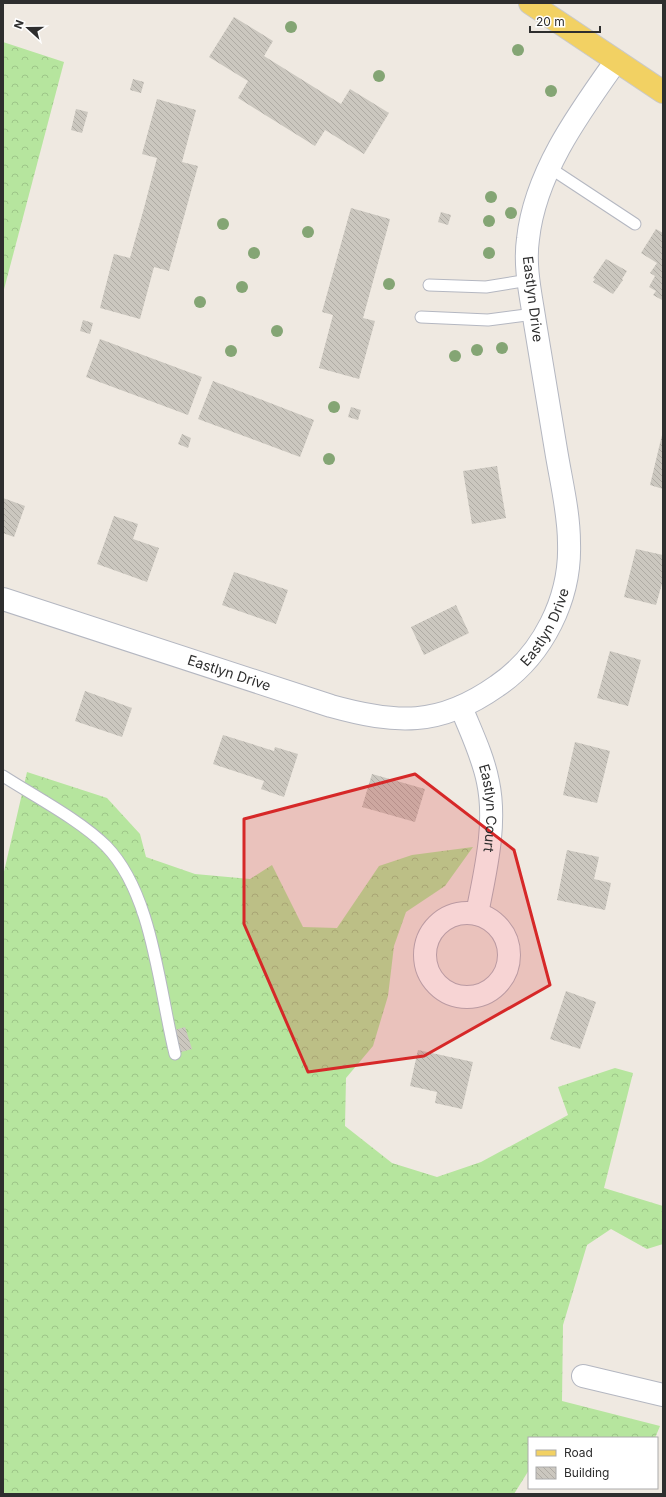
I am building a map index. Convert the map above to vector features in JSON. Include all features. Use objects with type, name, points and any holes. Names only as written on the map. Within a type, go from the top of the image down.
[{"type":"main road","points":[[530,3],[663,92]]},
{"type":"street","name":"Eastlyn Drive","points":[[3,599],[331,706],[368,716],[386,719],[418,718],[462,707],[506,680],[534,652],[555,615],[566,582],[569,563],[567,520],[529,280],[527,253],[530,223],[539,193],[550,168],[577,120],[616,60]]},
{"type":"street","name":"Eastlyn Court","points":[[462,707],[484,766],[491,799],[489,845],[477,914]]},
{"type":"street","points":[[583,1376],[663,1396]]},
{"type":"lane","points":[[550,168],[634,224]]},
{"type":"lane","points":[[429,285],[486,287],[529,280]]},
{"type":"lane","points":[[421,318],[488,320],[534,314]]},
{"type":"lane","points":[[3,776],[95,836],[106,846],[123,869],[141,907],[149,936],[175,1054]]},
{"type":"highlighted area","points":[[415,774],[514,850],[550,985],[424,1056],[308,1072],[244,924],[244,819]]},
{"type":"green space","points":[[3,42],[64,62],[3,293]]},
{"type":"green space","points":[[27,772],[107,798],[140,834],[146,857],[195,874],[250,879],[272,865],[303,927],[337,928],[379,866],[412,855],[473,847],[445,886],[406,912],[394,946],[388,996],[373,1046],[346,1078],[345,1126],[392,1163],[437,1177],[481,1162],[568,1115],[558,1087],[615,1068],[633,1073],[604,1188],[663,1206],[663,1244],[647,1249],[611,1229],[587,1245],[563,1325],[562,1401],[660,1426],[655,1437],[528,1437],[528,1472],[514,1494],[3,1494],[3,876]]},
{"type":"building","points":[[234,17],[273,41],[264,56],[341,104],[350,89],[389,113],[364,154],[325,130],[315,146],[238,98],[248,81],[209,57]]},
{"type":"building","points":[[133,79],[144,82],[141,93],[130,90]]},
{"type":"building","points":[[157,99],[196,110],[182,162],[198,166],[169,271],[154,267],[140,319],[100,308],[114,254],[130,258],[144,208],[157,158],[142,154]]},
{"type":"building","points":[[76,109],[88,112],[82,133],[71,130]]},
{"type":"building","points":[[351,208],[390,219],[363,318],[375,321],[359,379],[319,368],[333,315],[322,312]]},
{"type":"building","points":[[441,212],[451,215],[448,225],[438,222]]},
{"type":"building","points":[[656,229],[663,233],[662,300],[653,295],[656,291],[649,287],[655,276],[650,273],[657,263],[641,253]]},
{"type":"building","points":[[606,259],[627,271],[622,279],[623,280],[613,294],[593,282],[595,279],[593,278]]},
{"type":"building","points":[[83,320],[93,323],[90,334],[80,331]]},
{"type":"building","points":[[100,339],[202,377],[188,415],[86,377]]},
{"type":"building","points":[[213,381],[314,420],[300,457],[198,419]]},
{"type":"building","points":[[351,407],[361,410],[358,420],[348,417]]},
{"type":"building","points":[[182,434],[191,438],[188,448],[178,444]]},
{"type":"building","points":[[663,435],[663,489],[650,485]]},
{"type":"building","points":[[497,466],[506,518],[472,524],[463,471]]},
{"type":"building","points":[[3,498],[25,506],[14,537],[3,533]]},
{"type":"building","points":[[114,516],[138,524],[133,539],[159,548],[147,582],[97,564]]},
{"type":"building","points":[[636,549],[663,555],[663,580],[656,605],[624,597]]},
{"type":"building","points":[[234,572],[288,590],[276,624],[222,605]]},
{"type":"building","points":[[456,605],[469,633],[424,655],[411,627]]},
{"type":"building","points":[[610,651],[641,660],[628,706],[597,698]]},
{"type":"building","points":[[85,691],[132,708],[122,737],[75,721]]},
{"type":"building","points":[[223,735],[274,751],[275,747],[298,754],[284,797],[261,789],[264,781],[213,764]]},
{"type":"building","points":[[575,742],[610,751],[597,803],[563,795]]},
{"type":"building","points":[[372,774],[425,789],[415,822],[362,807]]},
{"type":"building","points":[[567,850],[599,857],[594,879],[611,883],[605,910],[557,900]]},
{"type":"building","points":[[566,991],[596,1002],[580,1049],[550,1039]]},
{"type":"building","points":[[185,1027],[192,1049],[181,1052],[175,1030]]},
{"type":"building","points":[[418,1050],[473,1062],[462,1109],[435,1103],[437,1092],[410,1086]]}]
